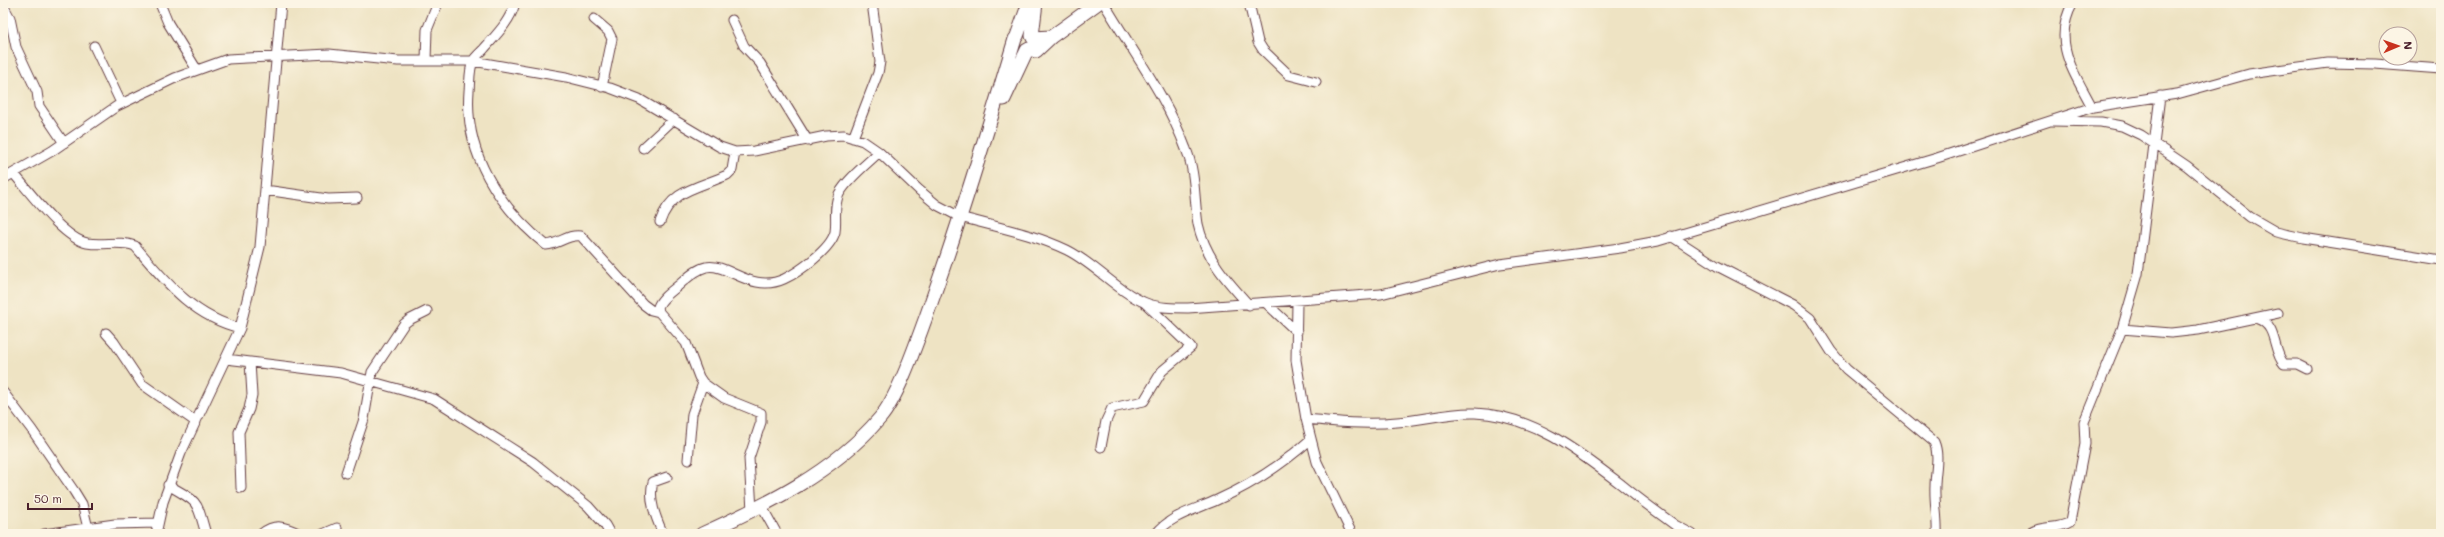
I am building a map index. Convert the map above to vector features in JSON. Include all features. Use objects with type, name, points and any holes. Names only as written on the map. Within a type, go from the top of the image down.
[{"type":"main road","points":[[702,534],[757,509],[796,488],[846,451],[882,417],[912,354],[960,217],[1016,38],[1029,3]]},
{"type":"main road","points":[[987,131],[1030,43],[1036,3]]},
{"type":"main road","points":[[1016,38],[1020,49],[1030,43],[1051,37],[1098,3]]},
{"type":"street","points":[[156,534],[157,523],[168,485],[240,328],[260,247],[281,3]]},
{"type":"street","points":[[426,60],[427,30],[438,3]]},
{"type":"street","points":[[515,3],[511,16],[473,61],[468,105],[472,137],[478,160],[494,189],[536,236],[546,245],[552,244],[568,235],[581,236],[643,304],[651,310],[659,312],[686,343],[703,383],[724,398],[761,413],[761,422],[749,458],[757,509],[777,534]]},
{"type":"street","points":[[853,138],[878,73],[880,62],[872,3]]},
{"type":"street","points":[[1104,3],[1175,121],[1187,150],[1196,190],[1198,223],[1212,261],[1249,305]]},
{"type":"street","points":[[1249,3],[1258,42],[1263,50],[1289,75],[1316,82]]},
{"type":"street","points":[[2073,3],[2062,37],[2068,60],[2092,107]]},
{"type":"street","points":[[3,5],[10,18],[16,47],[37,92],[39,106],[64,143]]},
{"type":"street","points":[[161,6],[168,23],[197,70]]},
{"type":"street","points":[[594,19],[608,31],[612,38],[602,87]]},
{"type":"street","points":[[732,20],[744,46],[760,63],[808,141]]},
{"type":"street","points":[[94,46],[121,103]]},
{"type":"street","points":[[3,179],[14,174],[64,143],[121,103],[142,92],[228,59],[277,56],[329,54],[398,61],[473,61],[531,70],[602,87],[639,99],[720,147],[735,152],[754,152],[826,136],[844,135],[863,141],[879,152],[937,205],[960,217],[1038,238],[1068,251],[1104,274],[1124,291],[1145,303],[1191,347],[1162,371],[1144,401],[1112,408],[1106,421],[1101,447]]},
{"type":"street","points":[[1145,303],[1162,307],[1188,308],[1297,302],[1380,294],[1500,264],[1620,248],[1672,236],[1937,158],[2092,107],[2160,96],[2249,74],[2328,63],[2375,64],[2441,69]]},
{"type":"street","points":[[2029,534],[2033,530],[2063,527],[2070,522],[2085,444],[2084,422],[2122,329],[2138,274],[2142,228],[2149,198],[2160,96]]},
{"type":"street","points":[[643,148],[674,119]]},
{"type":"street","points":[[2046,121],[2101,122],[2122,126],[2154,142],[2250,217],[2276,232],[2302,238],[2441,260]]},
{"type":"street","points":[[660,222],[667,206],[681,194],[727,175],[732,170],[735,152]]},
{"type":"street","points":[[659,312],[659,303],[690,275],[704,267],[712,266],[751,282],[766,283],[783,280],[795,273],[830,243],[834,234],[834,210],[840,193],[879,152]]},
{"type":"street","points":[[14,174],[62,228],[84,242],[102,246],[126,243],[135,246],[169,287],[195,309],[224,324],[240,328]]},
{"type":"street","points":[[265,190],[328,199],[357,198]]},
{"type":"street","points":[[1672,236],[1717,266],[1793,305],[1810,318],[1831,351],[1846,369],[1934,442],[1937,451],[1935,487],[1938,510],[1937,534]]},
{"type":"street","points":[[1297,302],[1298,332],[1296,360],[1306,419],[1317,462],[1352,534]]},
{"type":"street","points":[[1267,304],[1298,332]]},
{"type":"street","points":[[346,473],[364,418],[370,381],[385,352],[404,324],[409,320],[427,312]]},
{"type":"street","points":[[2122,329],[2170,333],[2258,319],[2278,313]]},
{"type":"street","points":[[2258,319],[2267,324],[2271,330],[2284,364],[2297,364],[2308,369]]},
{"type":"street","points":[[106,333],[114,342],[142,384],[196,422]]},
{"type":"street","points":[[226,359],[341,373],[434,399],[533,462],[588,506],[610,534]]},
{"type":"street","points":[[241,488],[239,432],[249,409],[252,395],[250,362]]},
{"type":"street","points":[[688,460],[692,414],[703,383]]},
{"type":"street","points":[[3,392],[32,430],[74,491],[82,504],[88,528]]},
{"type":"street","points":[[1306,419],[1369,423],[1398,422],[1442,414],[1474,413],[1520,420],[1548,434],[1577,452],[1675,526],[1692,534]]},
{"type":"street","points":[[1156,534],[1181,514],[1236,490],[1283,462],[1311,439]]},
{"type":"street","points":[[662,534],[654,511],[651,489],[653,482],[667,477]]},
{"type":"street","points":[[168,485],[196,503],[201,512],[206,534]]},
{"type":"street","points":[[44,534],[88,528],[157,523]]},
{"type":"street","points":[[261,534],[268,528],[278,526],[286,527],[300,534]]},
{"type":"street","points":[[323,534],[337,528]]}]
